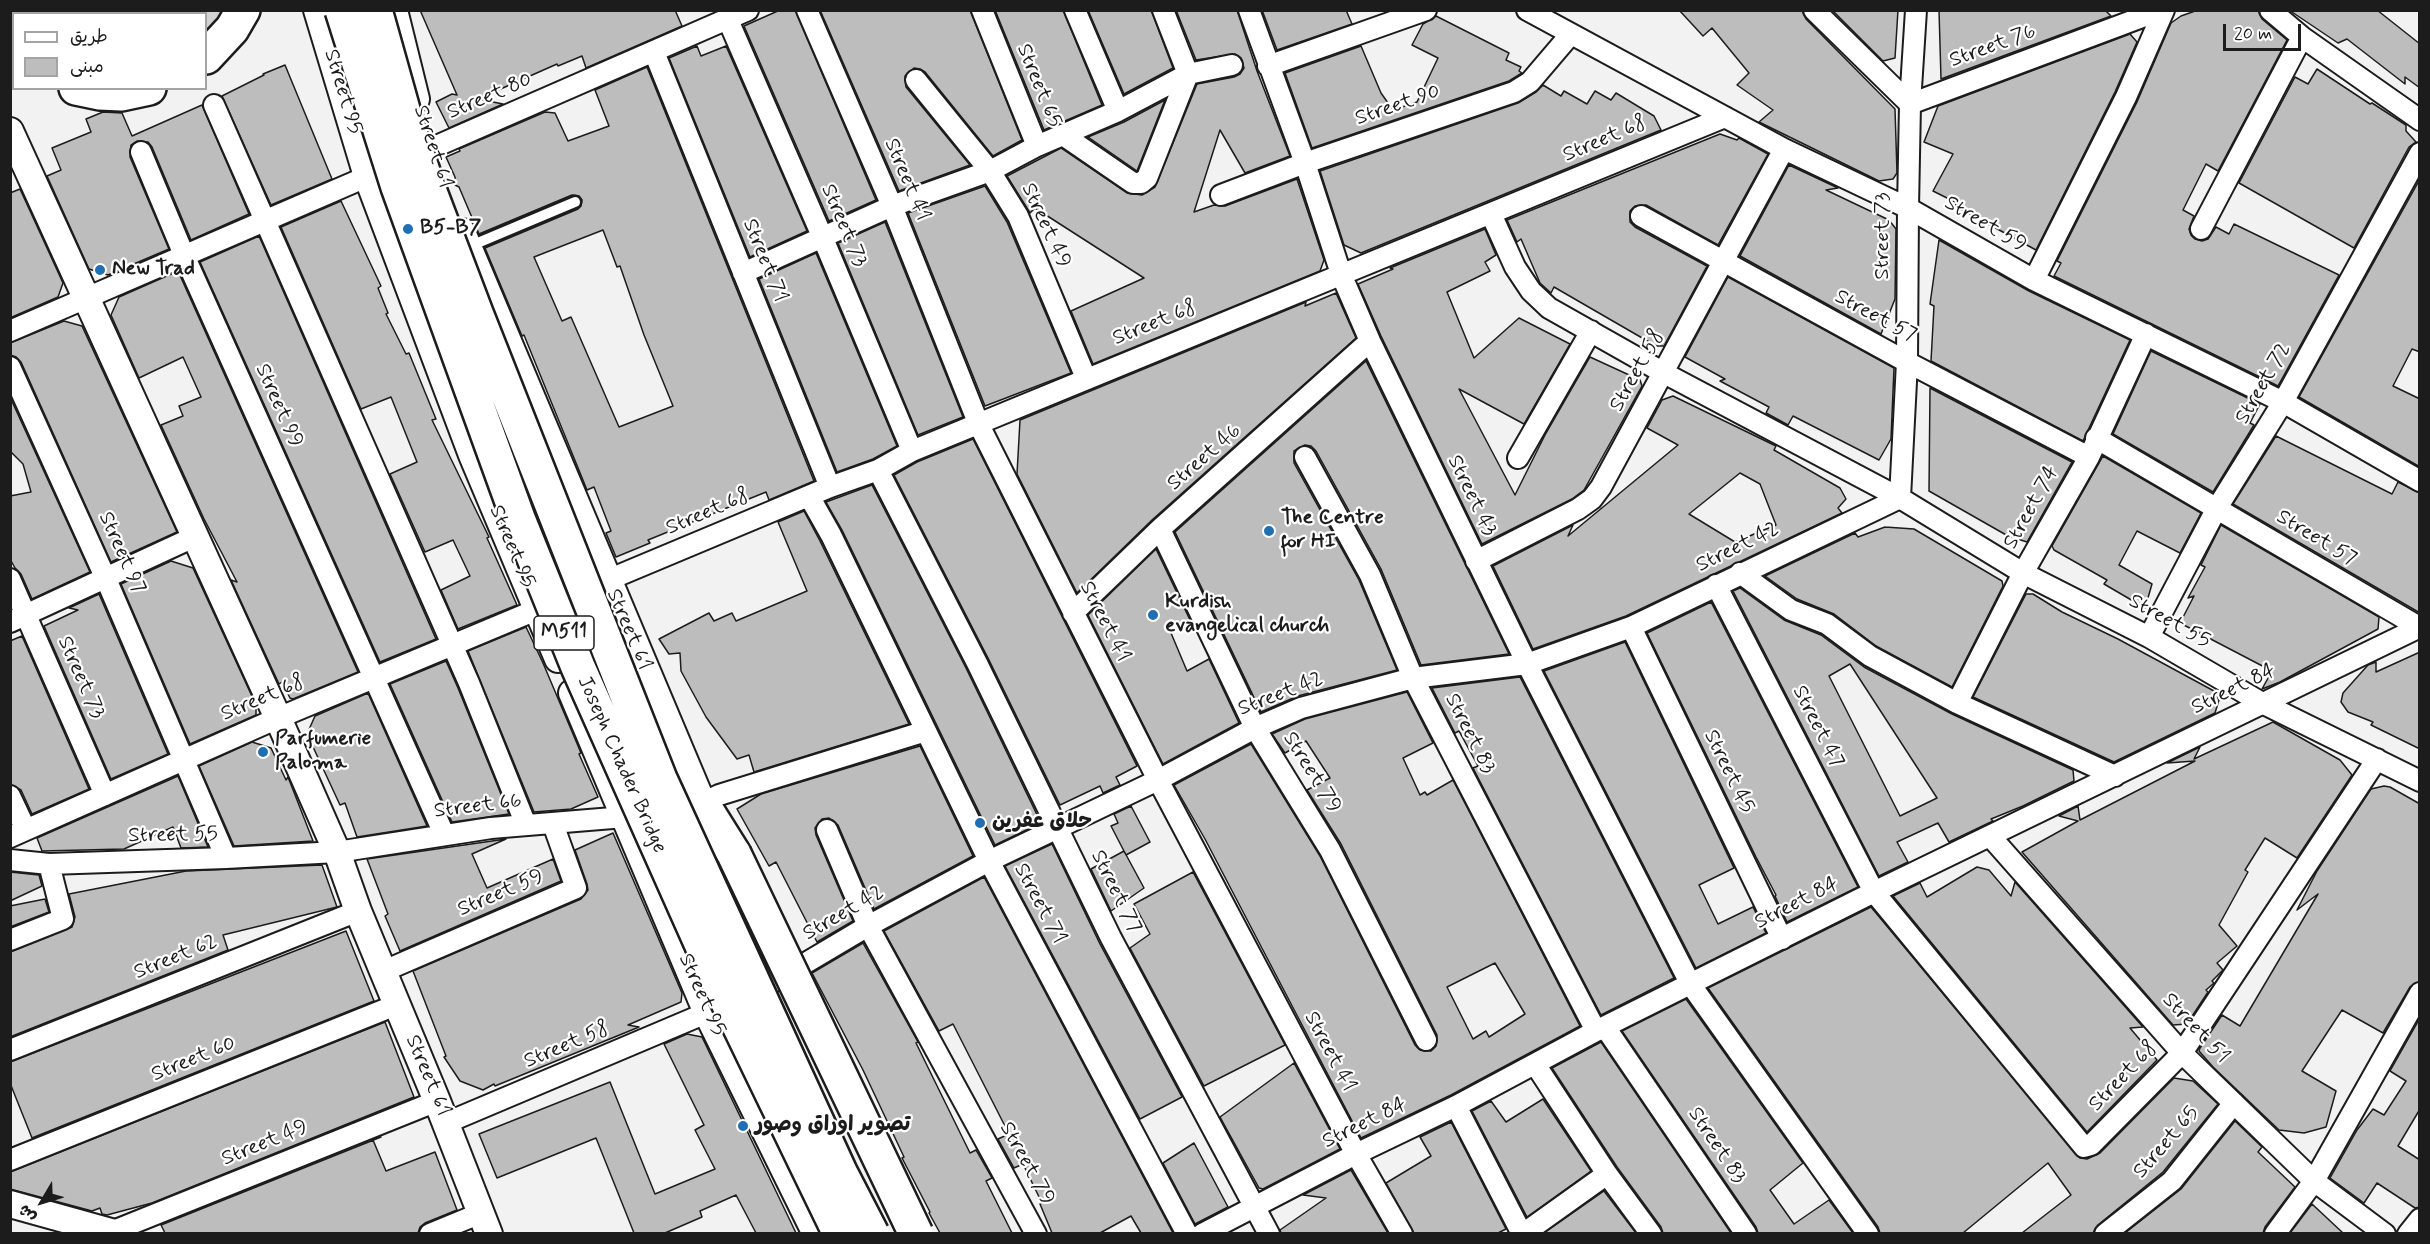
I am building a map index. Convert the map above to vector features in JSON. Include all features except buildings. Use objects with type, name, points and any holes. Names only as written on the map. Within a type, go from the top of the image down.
[{"type":"highway","points":[[207,56],[232,29],[243,10]]},
{"type":"highway","name":"Joseph Chader Bridge","points":[[342,10],[398,187],[519,521],[569,646],[721,988],[840,1233]]},
{"type":"highway","name":"Joseph Chader Bridge","points":[[375,10],[405,117],[428,184],[476,313],[660,778],[840,1172],[872,1233]]},
{"type":"highway","points":[[86,90],[121,94],[140,90]]},
{"type":"highway","points":[[702,803],[734,854],[916,1233]]},
{"type":"street","name":"Street 95","points":[[316,10],[367,176],[472,455],[707,1013],[816,1233]]},
{"type":"street","name":"Street 61","points":[[394,10],[429,149],[607,581],[777,980],[903,1233]]},
{"type":"street","name":"Street 80","points":[[10,331],[748,10]]},
{"type":"street","name":"Street 41","points":[[807,10],[892,206],[979,424],[1158,780],[1356,1154],[1402,1233]]},
{"type":"street","name":"Street 65","points":[[982,10],[1036,146]]},
{"type":"street","points":[[1076,10],[1118,111]]},
{"type":"street","points":[[1063,135],[1133,183],[1143,182],[1148,176],[1188,74],[1163,10]]},
{"type":"street","name":"Street 43","points":[[1249,10],[1305,163],[1341,274],[1370,341],[1527,664],[1691,985]]},
{"type":"street","points":[[1268,66],[1426,10]]},
{"type":"street","name":"Street 59","points":[[1527,10],[1784,149],[1908,208],[2034,280],[2283,402],[2420,481]]},
{"type":"street","points":[[1814,10],[1910,104]]},
{"type":"street","name":"Street 73","points":[[1900,498],[1907,362],[1910,104],[1916,10]]},
{"type":"street","points":[[2034,280],[2126,97],[2162,10]]},
{"type":"street","name":"Street 76","points":[[1910,104],[2162,10]]},
{"type":"street","points":[[2270,10],[2302,37],[2420,120]]},
{"type":"street","name":"Street 73","points":[[728,20],[912,451]]},
{"type":"street","name":"Street 90","points":[[1221,195],[1305,163],[1514,92],[1530,82],[1570,34]]},
{"type":"street","points":[[2201,229],[2302,37]]},
{"type":"street","name":"Street 71","points":[[654,52],[830,488]]},
{"type":"street","points":[[743,273],[892,206],[990,171],[1036,146],[1118,111],[1188,74],[1232,65]]},
{"type":"street","name":"Street 49","points":[[916,80],[990,171],[1018,216],[1086,378]]},
{"type":"street","points":[[214,105],[470,683],[526,825]]},
{"type":"street","name":"Street 68","points":[[18,833],[278,718],[809,496],[878,470],[912,451],[1086,378],[1725,117]]},
{"type":"street","name":"Street 61","points":[[10,131],[337,852],[358,912],[442,1112],[485,1223]]},
{"type":"street","name":"Street 58","points":[[1476,561],[1559,520],[1592,499],[1601,487],[1784,149]]},
{"type":"street","name":"Street 99","points":[[141,152],[184,255],[444,834]]},
{"type":"street","name":"Street 72","points":[[2149,637],[2217,508],[2283,402],[2420,153]]},
{"type":"street","name":"Street 55","points":[[1491,214],[1515,267],[1531,291],[1549,308],[1664,374],[1900,498],[2023,573],[2149,637],[2262,703],[2420,781]]},
{"type":"street","name":"Street 57","points":[[1641,216],[1907,362],[2089,457]]},
{"type":"street","points":[[1518,458],[1591,332]]},
{"type":"street","name":"Street 74","points":[[1957,704],[2023,573],[2089,457],[2146,334]]},
{"type":"street","name":"Street 46","points":[[1073,613],[1160,528],[1370,341]]},
{"type":"street","name":"Street 97","points":[[10,368],[106,579],[226,858]]},
{"type":"street","name":"Street 57","points":[[2096,438],[2419,627]]},
{"type":"street","name":"Street 83","points":[[1305,457],[1370,575],[1413,678],[1600,1029],[1746,1233]]},
{"type":"street","name":"Street 77","points":[[878,470],[1111,938],[1269,1233]]},
{"type":"street","name":"Street 71","points":[[809,496],[831,535],[989,861],[1187,1233]]},
{"type":"street","name":"Street 42","points":[[707,1013],[777,980],[868,926],[989,861],[1158,780],[1255,728],[1301,708],[1413,678],[1527,664],[1631,627],[1900,498]]},
{"type":"street","name":"Street 79","points":[[1160,528],[1255,728],[1330,850],[1426,1040]]},
{"type":"street","points":[[18,618],[194,537]]},
{"type":"street","points":[[1740,573],[1791,610],[1827,624],[1870,656],[1957,704],[2115,776]]},
{"type":"street","name":"Street 73","points":[[10,579],[18,618],[105,795]]},
{"type":"street","name":"Street 47","points":[[1716,585],[1874,892]]},
{"type":"street","name":"Street 45","points":[[1631,627],[1782,939]]},
{"type":"street","name":"Street 84","points":[[1203,1233],[1356,1154],[1456,1106],[1600,1029],[1874,892],[2419,627]]},
{"type":"street","points":[[702,803],[719,795],[926,731]]},
{"type":"street","name":"Street 68","points":[[1874,892],[2082,1146],[2091,1145],[2182,1053],[2377,759]]},
{"type":"street","points":[[10,796],[18,833]]},
{"type":"street","name":"Street 66","points":[[337,852],[444,834],[625,817]]},
{"type":"street","name":"Street 59","points":[[384,971],[576,888],[553,824]]},
{"type":"street","name":"Street 79","points":[[827,830],[868,926],[1036,1233]]},
{"type":"street","name":"Street 51","points":[[1990,836],[2182,1053],[2314,1181],[2385,1233]]},
{"type":"street","name":"Street 55","points":[[10,860],[49,864],[337,852]]},
{"type":"street","points":[[10,940],[63,919],[49,864]]},
{"type":"street","name":"Street 62","points":[[10,1050],[358,912]]},
{"type":"street","points":[[1691,985],[1868,1233]]},
{"type":"street","points":[[2275,1233],[2314,1181],[2420,993]]},
{"type":"street","name":"Street 60","points":[[10,1160],[396,1005]]},
{"type":"street","name":"Street 58","points":[[442,1112],[707,1013]]},
{"type":"street","points":[[1534,1064],[1607,1173],[1651,1233]]},
{"type":"street","name":"Street 65","points":[[2105,1233],[2172,1181],[2234,1103]]},
{"type":"street","points":[[1456,1106],[1522,1233],[1607,1173]]},
{"type":"street","name":"Street 49","points":[[115,1233],[442,1112]]},
{"type":"street","points":[[10,1204],[115,1233]]},
{"type":"street","points":[[2408,1233],[2420,1219]]},
{"type":"street","points":[[430,1233],[485,1223]]},
{"type":"lane","points":[[468,247],[575,202]]},
{"type":"shaded area","points":[[227,11],[207,34],[207,12],[14,12]]},
{"type":"place","name":"B5-B7","points":[[408,229]]},
{"type":"place","name":"New Trad","points":[[100,270]]},
{"type":"place","name":"The Centre for HI","points":[[1269,531]]},
{"type":"place","name":"Kurdish evangelical church","points":[[1153,615]]},
{"type":"place","name":"Parfumerie Paloma","points":[[263,752]]},
{"type":"place","name":"حلاق عفرين","points":[[980,823]]},
{"type":"place","name":"تصوير اوراق وصور","points":[[743,1126]]}]
